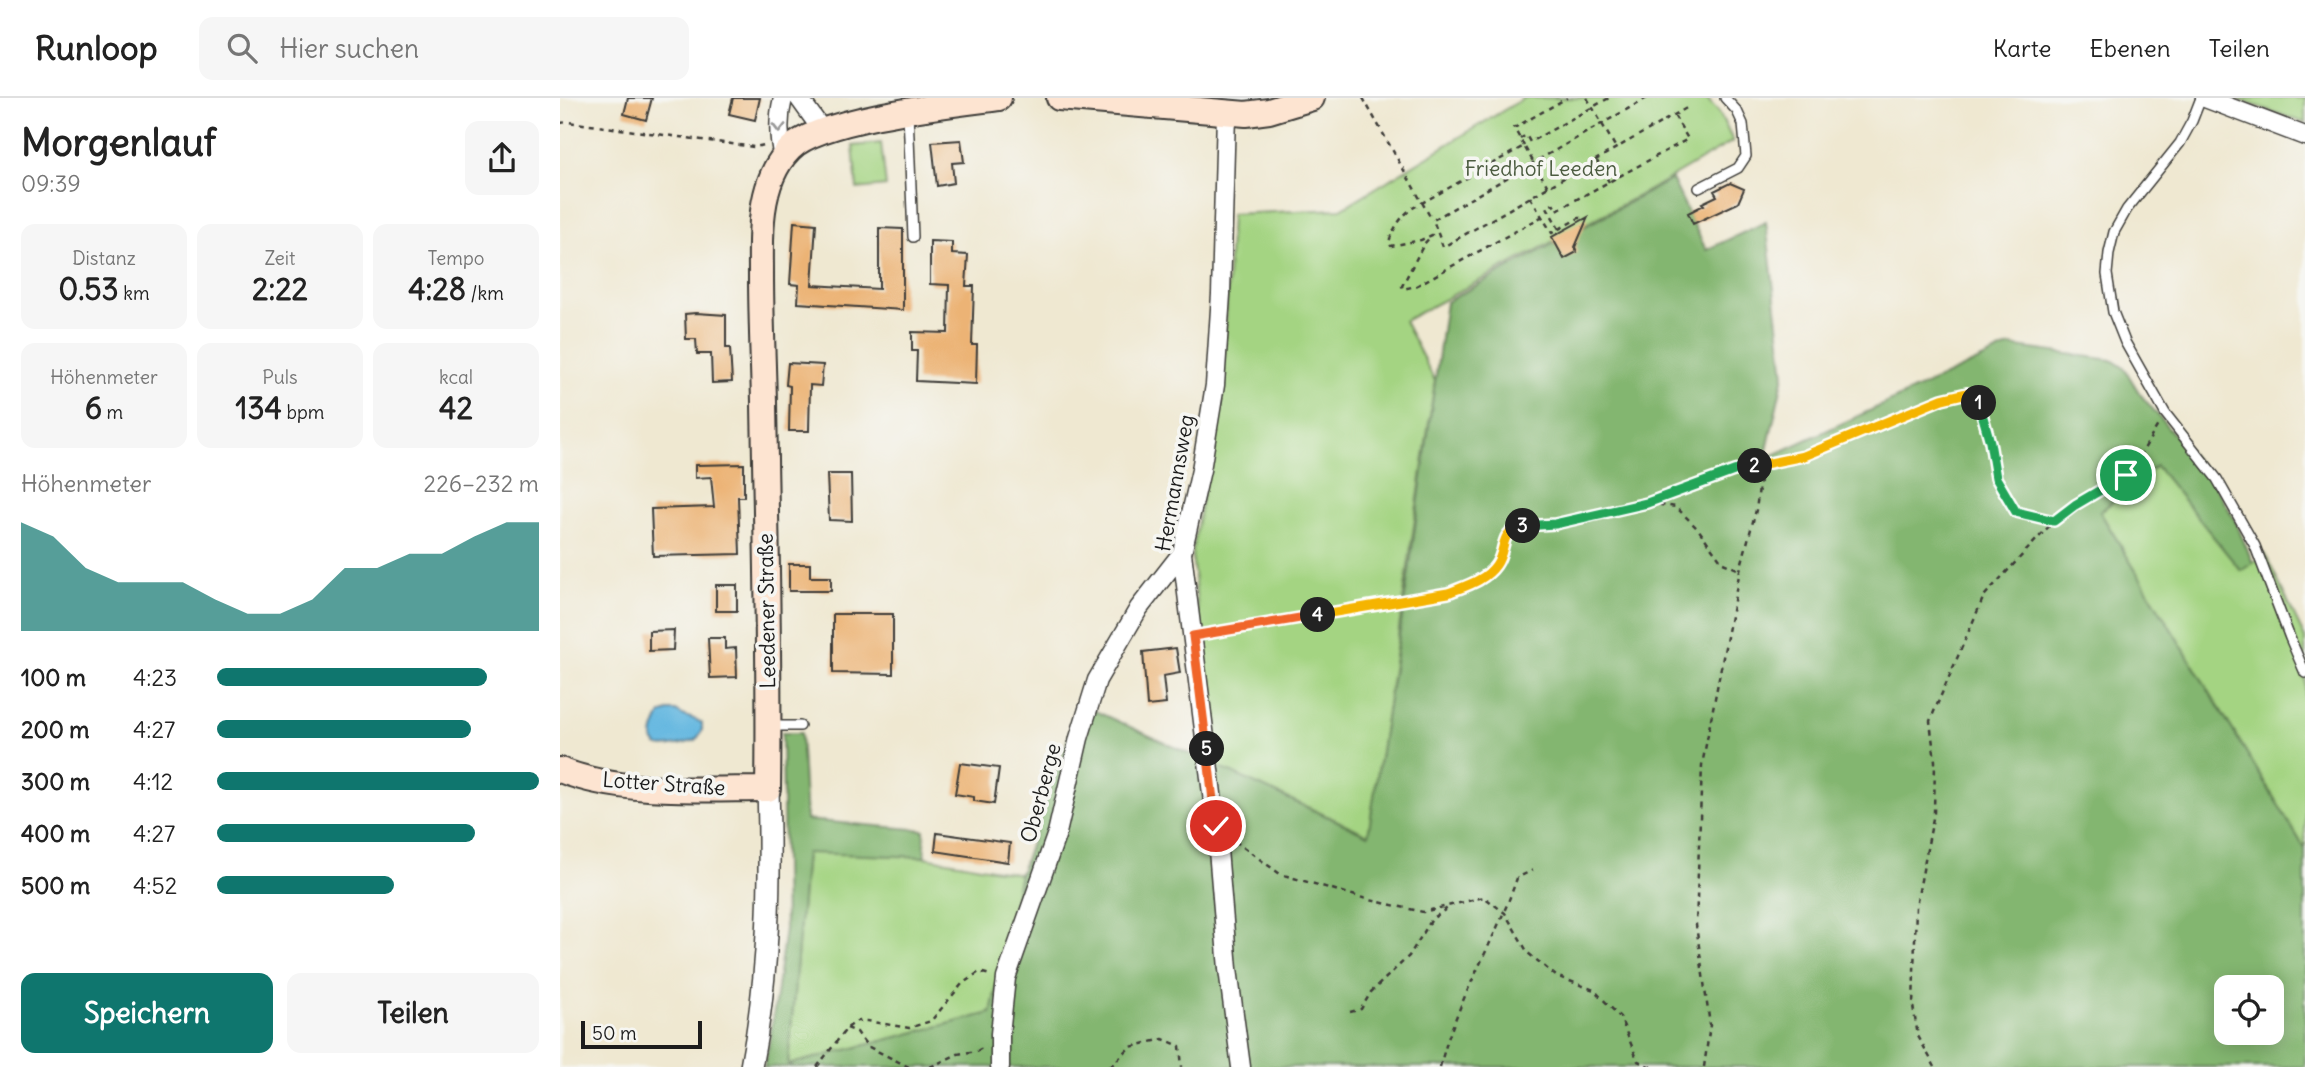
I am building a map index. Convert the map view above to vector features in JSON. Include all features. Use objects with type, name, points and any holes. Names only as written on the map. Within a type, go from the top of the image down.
[{"type":"main road","points":[[781,150],[822,130],[908,111],[999,98]]},
{"type":"main road","points":[[1059,98],[1226,114],[1269,111],[1312,98]]},
{"type":"main road","name":"Leedener Straße","points":[[768,789],[761,229],[767,192],[781,150]]},
{"type":"main road","name":"Lotter Straße","points":[[560,770],[612,784],[691,789],[768,789]]},
{"type":"street","points":[[781,150],[779,111],[783,98]]},
{"type":"street","points":[[799,98],[822,130]]},
{"type":"street","points":[[2203,98],[2305,136]]},
{"type":"street","name":"Hermannsweg","points":[[1226,114],[1221,294],[1215,385],[1201,470],[1182,553],[1216,826],[1228,969],[1241,1067]]},
{"type":"street","name":"Oberberge","points":[[1000,1067],[1000,1034],[1006,978],[1057,833],[1079,738],[1097,681],[1139,608],[1182,553]]},
{"type":"street","name":"Leedener Straße","points":[[751,1067],[768,929],[768,789]]},
{"type":"lane","points":[[1699,188],[1738,168],[1746,156],[1742,124],[1737,111],[1725,98]]},
{"type":"lane","points":[[2203,98],[2180,143],[2127,209],[2114,232],[2108,274],[2113,313],[2125,342],[2165,413],[2217,479],[2255,546],[2305,673]]},
{"type":"lane","points":[[908,111],[913,237]]},
{"type":"lane","points":[[769,726],[800,726]]},
{"type":"path","points":[[1363,98],[1433,220],[1443,247],[1690,106]]},
{"type":"path","points":[[1548,187],[1514,128],[1567,98]]},
{"type":"path","points":[[1587,98],[1616,148]]},
{"type":"path","points":[[1520,139],[1526,135],[1530,142],[1609,98]]},
{"type":"path","points":[[1433,220],[1647,98]]},
{"type":"path","points":[[1559,229],[1547,207],[1553,204],[1557,210],[1688,139],[1674,115]]},
{"type":"path","points":[[560,123],[781,150]]},
{"type":"path","points":[[1437,233],[1422,240],[1391,246],[1389,242],[1403,215],[1524,146]]},
{"type":"path","points":[[1596,160],[1609,182]]},
{"type":"path","points":[[1530,197],[1552,233],[1579,218],[1585,218]]},
{"type":"path","points":[[1432,235],[1424,244],[1402,286],[1403,289],[1426,281],[1543,216]]},
{"type":"path","points":[[1193,636],[1448,593],[1483,578],[1497,564],[1511,529],[1555,524],[1647,503],[1734,471],[1804,456],[1942,399],[1967,393],[1979,403],[1990,442],[1996,478],[2016,512],[2054,521]]},
{"type":"path","points":[[1934,1067],[1918,1036],[1913,1006],[1916,906],[1934,813],[1935,761],[1930,721],[1984,596],[2054,521],[2075,505],[2126,475],[2165,413]]},
{"type":"path","points":[[1704,1067],[1710,1025],[1696,925],[1702,765],[1740,570],[1756,510],[1762,465]]},
{"type":"path","points":[[1647,503],[1676,507],[1699,529],[1723,563],[1740,570]]},
{"type":"path","points":[[1216,826],[1280,874],[1370,900],[1423,912],[1485,897],[1505,914],[1528,953],[1556,976],[1594,990],[1620,1017],[1638,1061],[1651,1067]]},
{"type":"path","points":[[1440,1067],[1447,1038],[1460,1005],[1505,914],[1517,878],[1533,870]]},
{"type":"path","points":[[1350,1012],[1361,1009],[1371,992],[1409,956],[1432,919],[1451,905]]},
{"type":"path","points":[[817,1067],[847,1028],[856,1021],[909,1028],[931,1021],[962,984],[979,972],[1006,978]]},
{"type":"path","points":[[847,1028],[857,1032],[867,1046],[909,1067]]},
{"type":"path","points":[[930,1067],[958,1054],[977,1051],[1000,1034]]},
{"type":"path","points":[[1110,1067],[1130,1047],[1163,1039],[1180,1046],[1182,1067]]},
{"type":"green space","name":"Friedhof Leeden","points":[[1524,98],[1706,98],[1719,112],[1733,141],[1653,188],[1404,321],[1435,381],[1369,835],[1214,765],[1192,554],[1223,382],[1231,214],[1341,209]]},
{"type":"green space","points":[[2235,98],[2305,98],[2305,123],[2239,100]]},
{"type":"green space","points":[[881,143],[886,186],[857,189],[853,146]]},
{"type":"green space","points":[[1672,179],[1706,250],[1766,222],[1784,375],[1765,459],[2010,346],[2112,360],[2124,368],[2140,394],[2210,477],[2234,518],[2253,563],[2241,571],[2156,466],[2100,512],[2305,849],[2305,1067],[764,1067],[785,929],[782,733],[801,733],[806,820],[924,830],[925,857],[806,853],[788,1065],[991,1013],[1020,874],[1080,704],[1368,835],[1409,571],[1446,302]]},
{"type":"green space","points":[[2156,465],[2241,570],[2265,554],[2305,638],[2305,849],[2100,512]]},
{"type":"green space","points":[[806,852],[925,857],[1020,874],[991,1013],[788,1065]]},
{"type":"water","points":[[676,711],[702,723],[702,731],[696,740],[666,747],[655,743],[655,728],[661,714]]},
{"type":"building","points":[[628,98],[652,98],[646,120],[624,114]]},
{"type":"building","points":[[733,98],[760,98],[755,120],[729,114]]},
{"type":"building","points":[[961,140],[964,162],[952,163],[954,183],[937,186],[932,142]]},
{"type":"building","points":[[1730,183],[1744,189],[1738,203],[1693,224],[1688,213],[1717,196],[1714,191]]},
{"type":"building","points":[[1588,217],[1575,247],[1577,252],[1564,259],[1552,237]]},
{"type":"building","points":[[794,222],[816,224],[812,285],[879,289],[879,228],[903,229],[903,310],[798,303],[799,285],[790,284]]},
{"type":"building","points":[[930,241],[952,242],[952,254],[968,255],[966,286],[974,286],[972,345],[977,345],[976,384],[916,381],[917,351],[912,351],[912,332],[948,333],[949,285],[930,284]]},
{"type":"building","points":[[685,314],[726,315],[726,348],[730,348],[732,382],[712,383],[711,354],[697,354],[696,339],[686,339]]},
{"type":"building","points":[[788,363],[823,365],[821,386],[810,385],[809,431],[789,431],[790,386],[786,385]]},
{"type":"building","points":[[744,464],[744,497],[738,497],[740,554],[653,556],[651,509],[714,507],[711,477],[695,478],[695,465]]},
{"type":"building","points":[[827,474],[851,474],[852,521],[829,520]]},
{"type":"building","points":[[789,564],[810,564],[810,577],[831,577],[831,591],[789,591]]},
{"type":"building","points":[[716,585],[737,585],[737,611],[716,611]]},
{"type":"building","points":[[833,614],[893,614],[893,674],[833,673]]},
{"type":"building","points":[[674,630],[673,650],[649,651],[649,631]]},
{"type":"building","points":[[708,638],[725,638],[725,649],[736,648],[737,677],[710,678]]},
{"type":"building","points":[[1176,648],[1180,673],[1163,676],[1166,704],[1147,706],[1143,652]]},
{"type":"building","points":[[960,763],[999,768],[994,804],[955,794]]},
{"type":"building","points":[[937,833],[1010,843],[1008,862],[935,851]]},
{"type":"route","points":[[1216,826],[1193,636],[1448,593],[1483,578],[1497,564],[1511,529],[1555,524],[1647,503],[1734,471],[1804,456],[1942,399],[1967,393],[1979,403],[1990,442],[1996,478],[2016,512],[2054,521],[2075,505],[2126,475]]}]
